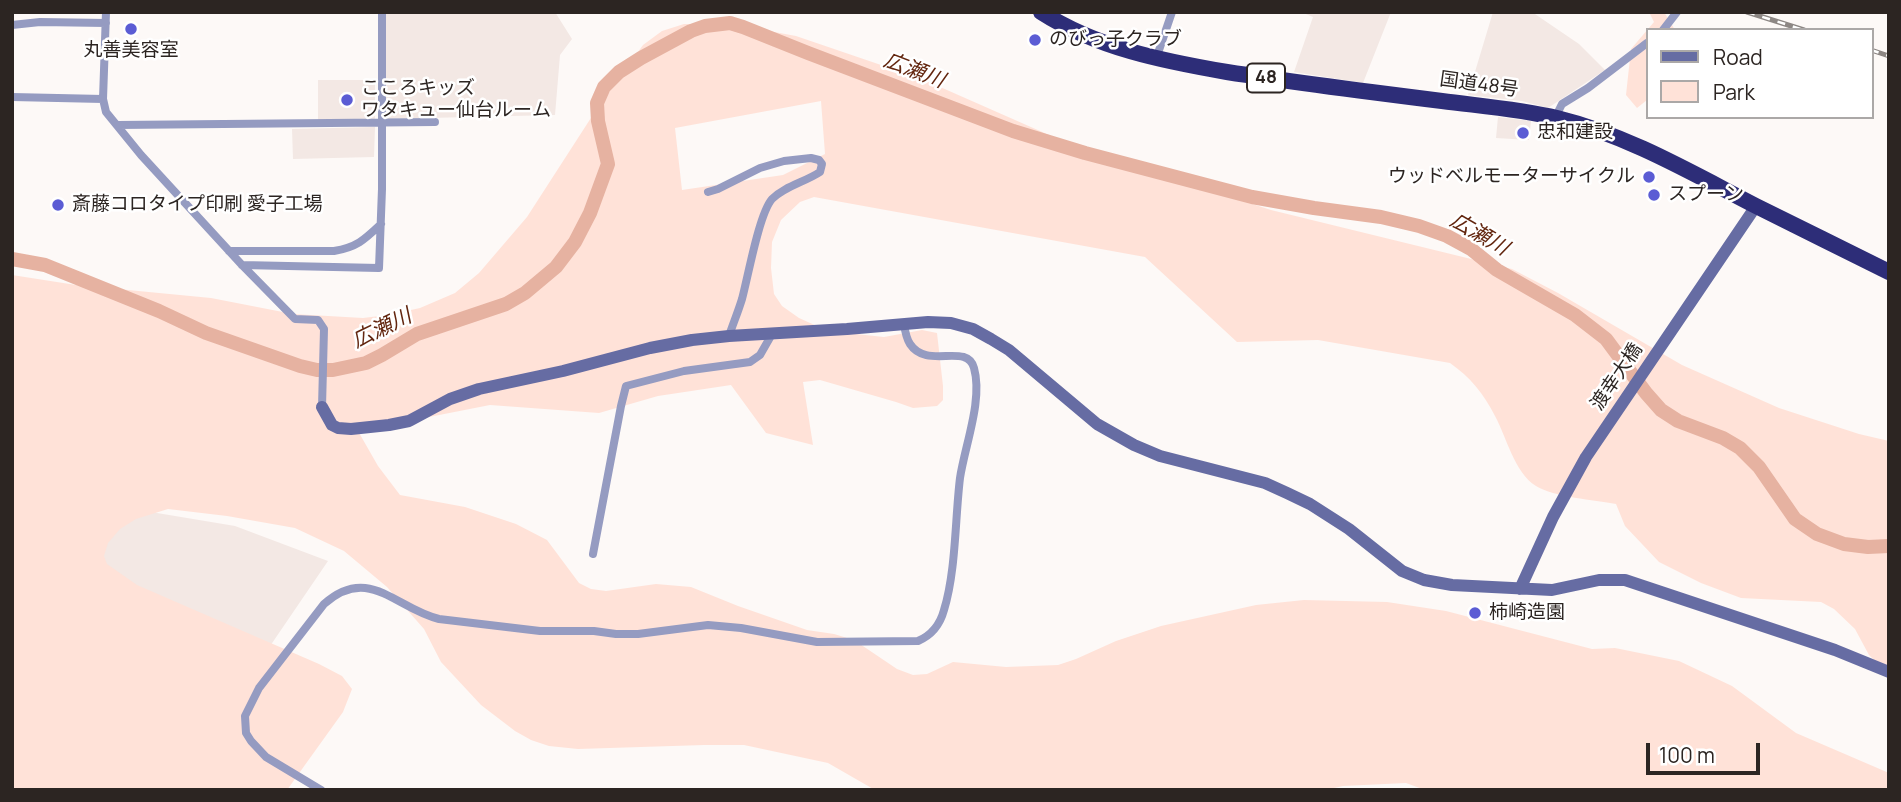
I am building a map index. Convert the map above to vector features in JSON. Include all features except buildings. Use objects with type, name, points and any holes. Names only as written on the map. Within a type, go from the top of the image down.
[{"type":"highway","name":"国道48号","points":[[1041,12],[1100,41],[1156,59],[1253,76],[1555,118],[1601,131],[1645,150],[1889,272]]},
{"type":"street","points":[[106,12],[103,99],[106,112],[141,155],[295,319],[318,320],[324,329],[325,337],[322,407],[332,425],[338,428],[351,429],[409,421],[450,399],[479,389],[692,340],[928,322],[951,323],[973,329],[1009,350],[1110,433],[1160,456],[1255,480],[1287,493],[1310,504],[1391,564],[1413,576],[1452,585],[1552,590],[1598,580],[1625,580],[1835,650],[1889,672]]},
{"type":"street","points":[[242,265],[379,268],[383,12]]},
{"type":"street","points":[[1156,59],[1172,12]]},
{"type":"street","points":[[1664,28],[1677,12]]},
{"type":"street","points":[[12,25],[40,22],[106,23]]},
{"type":"street","points":[[1555,118],[1562,104],[1588,88],[1646,44]]},
{"type":"street","points":[[12,97],[103,99]]},
{"type":"street","points":[[118,125],[435,122]]},
{"type":"street","points":[[708,192],[760,168],[784,161],[811,158],[822,164],[820,172],[783,191],[773,198],[767,208],[729,336]]},
{"type":"street","name":"渡幸大橋","points":[[1520,589],[1553,517],[1590,452],[1756,206]]},
{"type":"street","points":[[229,251],[334,251],[361,243],[381,224]]},
{"type":"street","points":[[321,790],[266,757],[246,733],[245,716],[260,688],[324,604],[345,590],[362,588],[387,594],[424,616],[540,631],[638,634],[708,625],[741,628],[817,642],[918,641],[928,637],[937,626],[944,610],[950,579],[960,476],[976,387],[974,365],[969,359],[962,355],[930,357],[922,354],[909,343],[904,324]]},
{"type":"street","points":[[593,554],[626,386],[684,371],[750,362],[760,355],[772,334]]},
{"type":"shaded area","points":[[385,12],[555,12],[572,39],[560,55],[555,115],[386,119]]},
{"type":"shaded area","points":[[1301,12],[1391,12],[1363,83],[1294,72],[1313,17]]},
{"type":"shaded area","points":[[1493,12],[1532,12],[1579,44],[1605,70],[1548,108],[1522,101],[1468,95]]},
{"type":"shaded area","name":"こころキッズ ワタキュー仙台ルーム","points":[[318,80],[375,80],[375,120],[318,120]]},
{"type":"shaded area","points":[[1498,117],[1531,121],[1529,140],[1496,138]]},
{"type":"shaded area","points":[[375,127],[374,157],[293,159],[292,129]]},
{"type":"shaded area","points":[[79,500],[235,526],[328,561],[172,790],[12,790]]},
{"type":"green space","points":[[1649,12],[1664,12],[1674,28],[1649,28],[1654,22]]},
{"type":"green space","points":[[684,24],[736,25],[796,36],[922,79],[1074,146],[1271,210],[1512,269],[1682,365],[1779,408],[1889,441],[1889,674],[1869,655],[1855,629],[1834,609],[1821,602],[1741,598],[1701,583],[1659,562],[1625,526],[1616,504],[1563,495],[1536,486],[1522,472],[1481,393],[1450,363],[1318,340],[1237,342],[1145,257],[814,197],[800,202],[781,220],[772,242],[774,294],[782,306],[799,318],[828,331],[884,337],[922,330],[937,333],[943,400],[937,406],[913,408],[820,380],[803,382],[813,445],[766,433],[731,385],[658,396],[599,413],[490,405],[358,431],[378,466],[400,495],[465,507],[516,524],[547,540],[579,583],[591,589],[606,591],[656,584],[691,587],[807,630],[854,640],[897,669],[913,675],[927,674],[953,662],[1006,667],[1058,665],[1161,626],[1256,605],[1304,600],[1387,602],[1446,611],[1592,649],[1615,648],[1679,661],[1732,686],[1796,733],[1889,773],[1889,790],[1425,790],[1406,783],[1343,786],[1325,790],[875,790],[828,763],[744,745],[578,749],[549,746],[515,731],[481,705],[441,662],[424,629],[387,587],[344,551],[295,528],[168,509],[136,519],[120,529],[108,543],[104,556],[107,564],[137,585],[342,676],[352,689],[343,712],[287,790],[12,790],[12,275],[76,285],[211,298],[293,314],[363,318],[420,308],[455,293],[479,273],[527,217],[598,107],[643,45],[662,31]],"holes":[[[821,101],[825,154],[783,175],[682,190],[675,128]]]},
{"type":"green space","points":[[1646,31],[1646,101],[1637,108],[1626,95],[1631,49]]},
{"type":"waterway","name":"広瀬川","points":[[12,259],[45,265],[206,333],[300,366],[333,370],[366,363],[417,334],[506,304],[525,293],[556,267],[575,242],[590,213],[608,164],[598,121],[597,103],[604,87],[619,72],[691,31],[730,23],[1013,131],[1085,153],[1252,197],[1381,217],[1447,236],[1471,249],[1497,270],[1575,315],[1606,339],[1661,410],[1678,421],[1723,438],[1740,448],[1759,467],[1795,519],[1817,534],[1844,544],[1889,546]]},
{"type":"railway","points":[[1747,12],[1798,28]]},
{"type":"railway","points":[[1873,51],[1889,56]]},
{"type":"place","name":"丸善美容室","points":[[131,29]]},
{"type":"place","name":"のびっ子クラブ","points":[[1035,40]]},
{"type":"place","name":"こころキッズ ワタキュー仙台ルーム","points":[[347,100]]},
{"type":"place","name":"忠和建設","points":[[1523,133]]},
{"type":"place","name":"ウッドベルモーターサイクル","points":[[1649,177]]},
{"type":"place","name":"スプーン","points":[[1654,195]]},
{"type":"place","name":"斎藤コロタイプ印刷 愛子工場","points":[[58,205]]},
{"type":"place","name":"柿崎造園","points":[[1475,613]]}]
